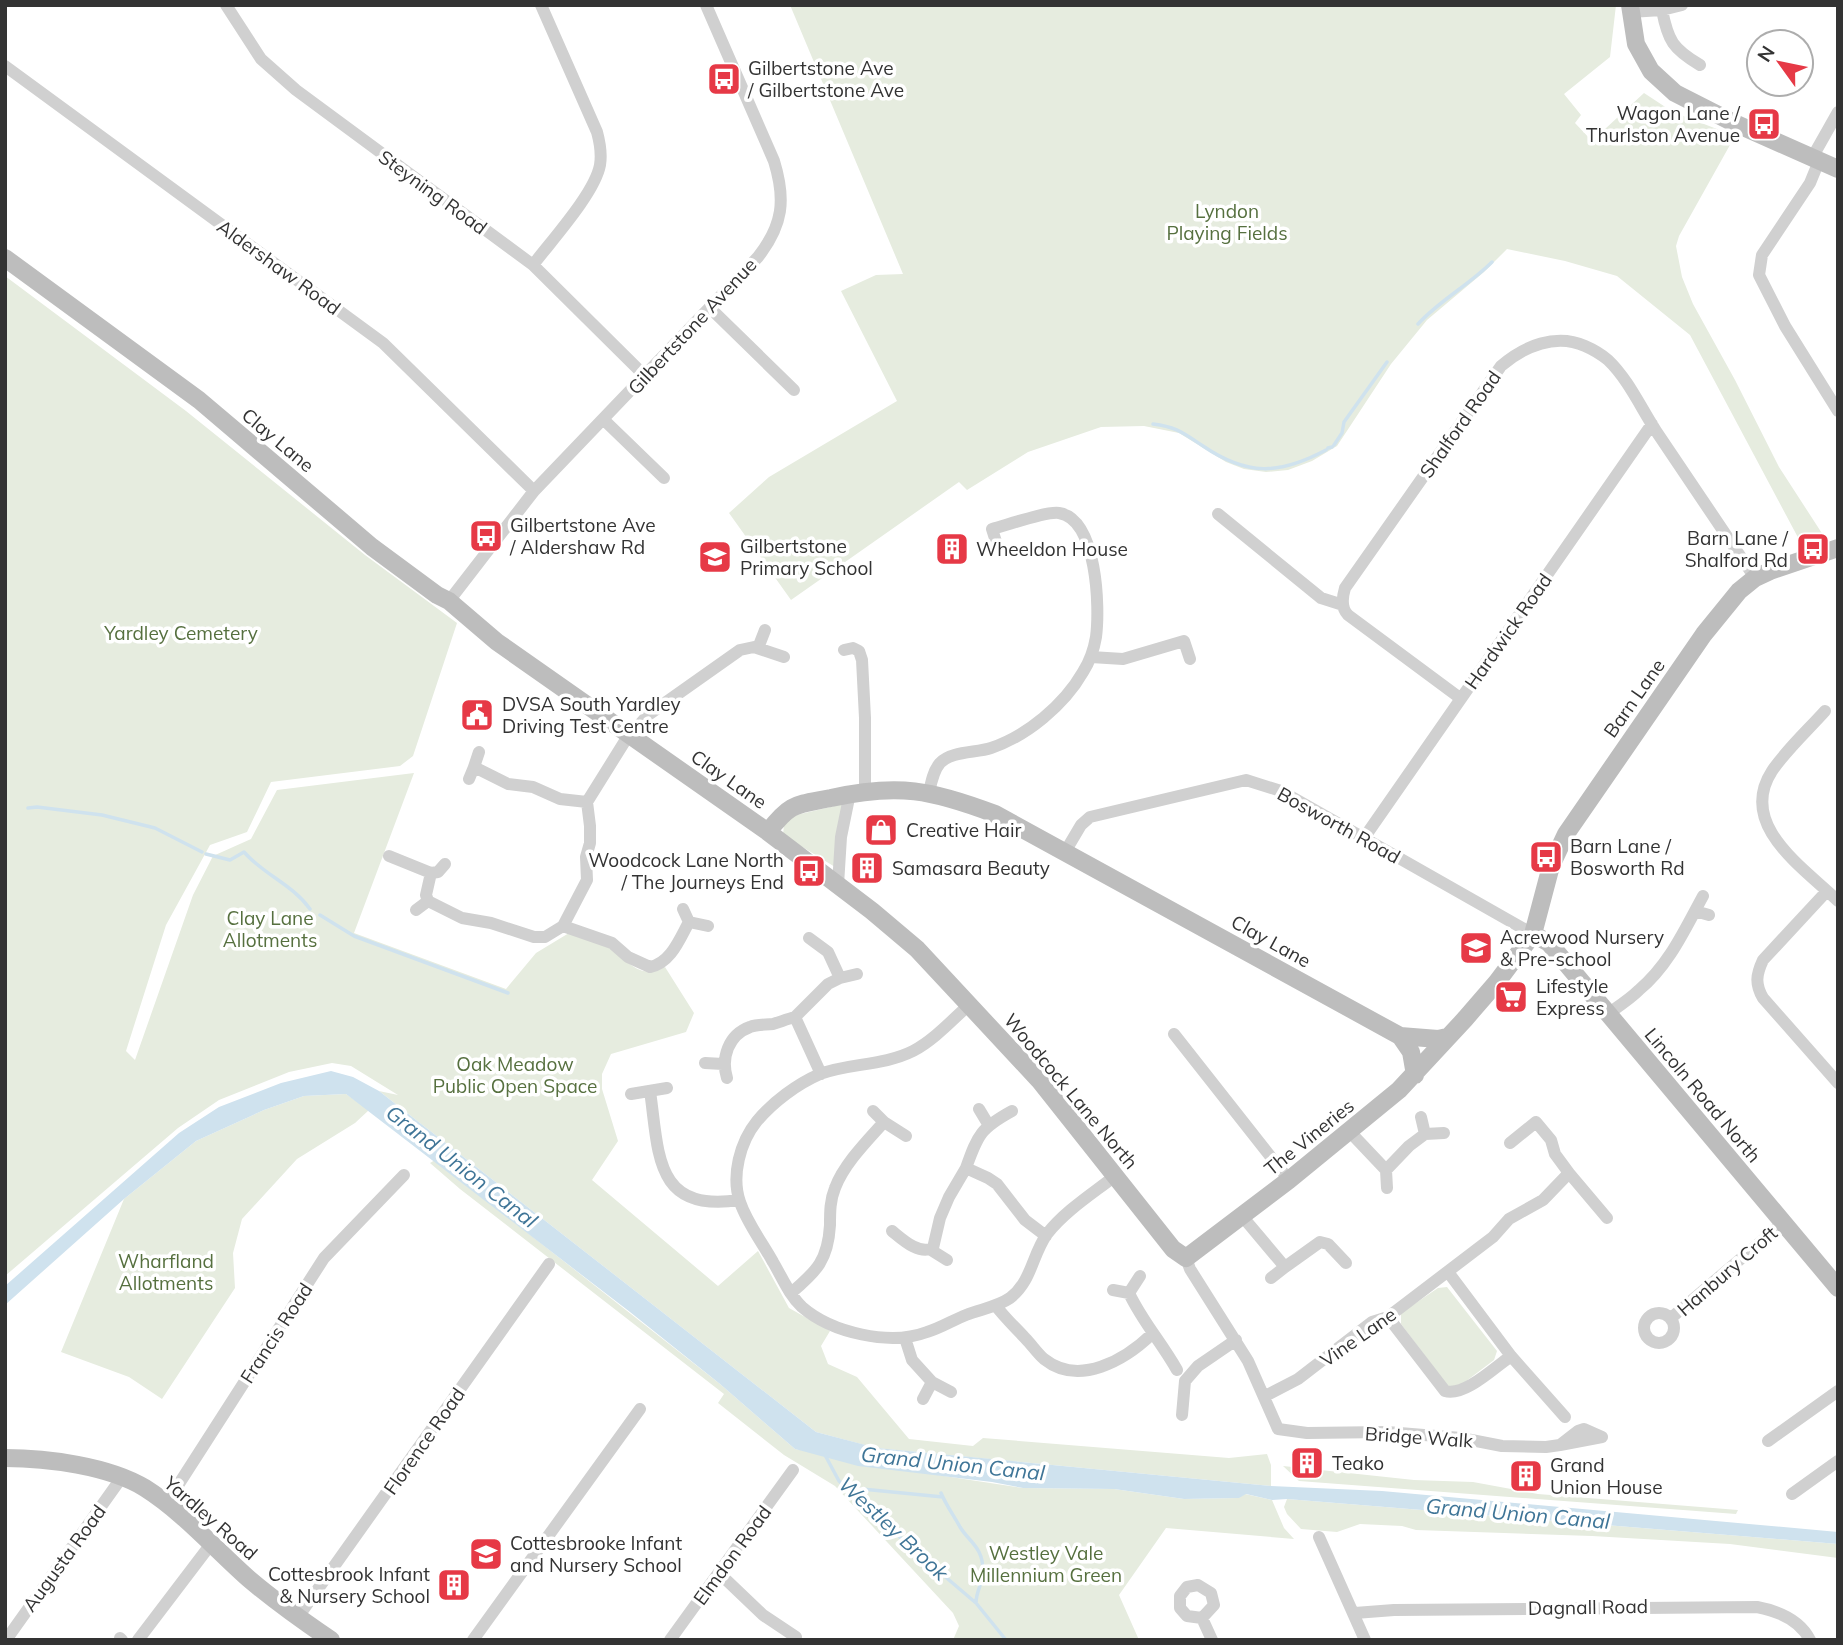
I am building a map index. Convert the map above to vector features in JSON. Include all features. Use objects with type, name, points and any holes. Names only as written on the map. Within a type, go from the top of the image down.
[{"type":"street","name":"Steyning Road","points":[[226,5],[261,60],[296,90],[533,265],[645,376]]},
{"type":"street","points":[[533,265],[591,186],[601,162],[597,132],[541,5]]},
{"type":"street","name":"Gilbertstone Avenue","points":[[449,601],[534,491],[709,309],[770,242],[778,224],[782,200],[774,161],[706,5]]},
{"type":"street","points":[[1682,5],[1662,10],[1630,8],[1636,44],[1661,82],[1675,93],[1732,122],[1838,169]]},
{"type":"street","points":[[1662,10],[1669,39],[1685,56],[1700,65]]},
{"type":"street","name":"Aldershaw Road","points":[[5,66],[383,343],[534,491]]},
{"type":"street","points":[[1838,112],[1816,159],[1810,183],[1762,255],[1759,275],[1786,326],[1838,411]]},
{"type":"street","name":"Clay Lane","points":[[5,258],[199,400],[372,547],[449,601],[497,642],[768,832],[786,809],[857,792],[891,789],[929,793],[995,814],[1399,1035],[1447,1038]]},
{"type":"street","points":[[709,309],[794,390]]},
{"type":"street","name":"Shalford Road","points":[[1343,605],[1345,589],[1501,366],[1514,355],[1546,342],[1562,340],[1586,346],[1607,360],[1631,390],[1755,578]]},
{"type":"street","points":[[604,420],[664,478]]},
{"type":"street","name":"Hardwick Road","points":[[1364,838],[1652,424]]},
{"type":"street","points":[[929,793],[933,775],[940,763],[955,755],[988,749],[1013,740],[1025,732],[1065,694],[1083,673],[1091,657],[1098,615],[1097,584],[1084,532],[1079,524],[1057,512],[992,529],[998,548]]},
{"type":"street","points":[[1218,514],[1321,598],[1343,605],[1349,615],[1460,698]]},
{"type":"street","name":"Barn Lane","points":[[1533,934],[1551,866],[1566,834],[1717,617],[1739,591],[1755,578],[1838,548]]},
{"type":"street","points":[[758,648],[765,630]]},
{"type":"street","points":[[1091,657],[1123,659],[1184,641],[1190,659]]},
{"type":"street","points":[[431,873],[426,895],[428,901],[462,918],[491,923],[534,937],[545,937],[564,926],[587,880],[586,857],[590,844],[590,826],[587,802],[629,735],[648,715],[740,650],[758,648],[784,657]]},
{"type":"street","points":[[838,885],[841,837],[857,792],[865,718],[862,660],[859,652],[853,648],[844,650]]},
{"type":"street","points":[[1825,711],[1772,771],[1763,792],[1762,812],[1771,835],[1838,901]]},
{"type":"street","points":[[479,752],[471,773],[533,788],[560,799],[587,802]]},
{"type":"street","name":"Bosworth Road","points":[[1065,852],[1081,825],[1090,817],[1246,780],[1281,791],[1533,934]]},
{"type":"street","name":"Woodcock Lane North","points":[[768,832],[917,950],[1039,1080],[1173,1250],[1186,1258],[1190,1269],[1236,1340],[1265,1396],[1278,1429]]},
{"type":"street","points":[[389,856],[431,873],[438,872],[445,864]]},
{"type":"street","points":[[1827,891],[1763,960],[1756,983],[1763,998],[1838,1083]]},
{"type":"street","points":[[1609,1013],[1640,989],[1661,967],[1683,935],[1703,896]]},
{"type":"street","points":[[416,910],[428,901]]},
{"type":"street","points":[[683,909],[690,922],[708,926]]},
{"type":"street","points":[[1695,911],[1709,915]]},
{"type":"street","points":[[564,926],[612,943],[628,957],[650,967],[656,966],[669,956],[690,922]]},
{"type":"street","points":[[1447,1038],[1497,982],[1533,934]]},
{"type":"street","name":"Lincoln Road North","points":[[1533,934],[1549,943],[1838,1288]]},
{"type":"street","points":[[809,939],[828,952],[840,978]]},
{"type":"street","points":[[727,1078],[723,1064],[725,1053],[741,1032],[751,1026],[794,1017],[828,984],[857,974]]},
{"type":"street","points":[[970,1004],[913,1051],[873,1064],[821,1074],[790,1091],[756,1122],[739,1160],[739,1200],[791,1293],[802,1307],[829,1323],[863,1335],[905,1338],[996,1306],[1010,1298],[1024,1284],[1046,1236],[1065,1215],[1115,1176]]},
{"type":"street","points":[[794,1017],[821,1074]]},
{"type":"street","points":[[1174,1034],[1289,1180]]},
{"type":"street","points":[[1399,1035],[1411,1052],[1415,1074]]},
{"type":"street","name":"The Vineries","points":[[1186,1258],[1350,1132],[1415,1074],[1447,1038]]},
{"type":"street","points":[[705,1063],[723,1064]]},
{"type":"street","points":[[631,1094],[667,1088]]},
{"type":"street","points":[[650,1091],[658,1150],[663,1172],[670,1183],[692,1198],[704,1202],[739,1200]]},
{"type":"street","points":[[979,1108],[988,1124]]},
{"type":"street","points":[[873,1111],[884,1122],[906,1136]]},
{"type":"street","points":[[931,1250],[935,1245],[940,1218],[979,1136],[988,1124],[1012,1111]]},
{"type":"street","points":[[1421,1117],[1425,1134]]},
{"type":"street","points":[[791,1293],[820,1265],[829,1241],[831,1200],[836,1185],[884,1122]]},
{"type":"street","points":[[1510,1143],[1536,1122],[1551,1140],[1555,1154],[1569,1173],[1607,1218]]},
{"type":"street","points":[[1350,1132],[1385,1170],[1387,1188]]},
{"type":"street","points":[[1385,1170],[1425,1134],[1444,1133]]},
{"type":"street","points":[[966,1168],[997,1184],[1025,1220],[1046,1236]]},
{"type":"street","name":"Vine Lane","points":[[1265,1396],[1298,1379],[1372,1322],[1388,1317],[1493,1237],[1508,1219],[1543,1200],[1569,1173]]},
{"type":"street","name":"Francis Road","points":[[166,1504],[324,1258],[404,1175]]},
{"type":"street","points":[[1242,1216],[1285,1267]]},
{"type":"street","name":"Hanbury Croft","points":[[1671,1318],[1783,1223]]},
{"type":"street","points":[[892,1231],[908,1243],[931,1250],[947,1260]]},
{"type":"street","points":[[1271,1278],[1320,1242],[1328,1244],[1346,1263]]},
{"type":"street","name":"Florence Road","points":[[298,1617],[549,1264]]},
{"type":"street","points":[[1448,1272],[1511,1356],[1565,1417]]},
{"type":"street","points":[[1129,1293],[1140,1276]]},
{"type":"street","points":[[1113,1290],[1129,1293]]},
{"type":"street","points":[[1129,1293],[1152,1335],[1169,1355],[1177,1370]]},
{"type":"street","points":[[996,1306],[1044,1359],[1075,1370],[1099,1368],[1114,1363],[1138,1348],[1152,1335]]},
{"type":"street","points":[[1388,1317],[1445,1391],[1453,1394],[1463,1390],[1511,1356]]},
{"type":"street","points":[[905,1338],[912,1360],[932,1382],[951,1392]]},
{"type":"street","points":[[1182,1415],[1185,1381],[1198,1366],[1236,1340]]},
{"type":"street","points":[[923,1399],[932,1382]]},
{"type":"street","points":[[1768,1441],[1838,1391]]},
{"type":"street","points":[[472,1640],[640,1409]]},
{"type":"street","name":"Bridge Walk","points":[[1278,1429],[1307,1433],[1387,1432],[1461,1438],[1502,1446],[1560,1445]]},
{"type":"street","name":"Yardley Road","points":[[5,1458],[70,1464],[122,1477],[145,1489],[166,1504],[251,1581],[331,1640]]},
{"type":"street","points":[[1792,1494],[1838,1461]]},
{"type":"street","name":"Elmdon Road","points":[[670,1640],[793,1470]]},
{"type":"street","name":"Augusta Road","points":[[6,1640],[122,1477]]},
{"type":"street","points":[[1319,1537],[1365,1640]]},
{"type":"street","points":[[138,1640],[211,1544]]},
{"type":"street","points":[[719,1573],[763,1615],[796,1637]]},
{"type":"street","name":"Dagnall Road","points":[[1355,1613],[1394,1609],[1757,1607],[1777,1612],[1793,1621],[1810,1640]]},
{"type":"street","points":[[1202,1618],[1212,1640]]},
{"type":"green space","name":"Lyndon Playing Fields","points":[[790,5],[1616,5],[1610,57],[1564,94],[1581,115],[1575,123],[1592,141],[1644,93],[1673,112],[1735,136],[1679,236],[1676,246],[1682,277],[1693,304],[1779,467],[1825,538],[1802,545],[1690,335],[1617,276],[1565,261],[1507,249],[1427,320],[1391,364],[1337,446],[1312,461],[1288,470],[1266,472],[1244,469],[1226,462],[1179,433],[1144,426],[1101,427],[1028,452],[967,490],[959,482],[791,600],[729,513],[769,477],[897,401],[841,291],[876,275],[903,274]]},
{"type":"green space","points":[[5,276],[186,411],[365,555],[457,623],[413,756],[400,766],[271,782],[247,832],[210,845],[166,925],[126,1051],[135,1060],[193,895],[213,856],[251,839],[277,790],[414,773],[354,933],[506,989],[536,953],[569,933],[606,946],[639,970],[655,971],[665,967],[694,1013],[686,1032],[611,1054],[602,1074],[602,1089],[618,1141],[592,1180],[718,1286],[758,1251],[789,1308],[830,1331],[821,1346],[828,1364],[857,1377],[909,1439],[973,1446],[983,1438],[1229,1458],[1267,1454],[1271,1465],[1271,1486],[876,1448],[816,1432],[379,1091],[398,1095],[351,1066],[332,1063],[289,1072],[219,1100],[178,1128],[5,1276]]},
{"type":"green space","points":[[843,804],[835,867],[783,835],[788,817]]},
{"type":"green space","name":"Wharfland Allotments","points":[[346,1094],[369,1110],[355,1123],[297,1159],[242,1219],[233,1253],[235,1288],[162,1399],[129,1377],[61,1352],[124,1199],[196,1141],[264,1110],[304,1096]]},
{"type":"green space","name":"Westley Vale Millennium Green","points":[[435,1160],[720,1384],[795,1449],[1023,1488],[1114,1489],[1184,1499],[1238,1498],[1245,1494],[1272,1500],[1284,1528],[1294,1539],[1166,1528],[1119,1595],[1139,1640],[953,1640],[959,1626],[953,1613],[835,1486],[784,1455],[718,1403],[724,1394],[460,1189],[430,1163]]},
{"type":"green space","points":[[1447,1287],[1497,1351],[1494,1360],[1457,1388],[1450,1389],[1401,1324],[1401,1313],[1438,1288]]},
{"type":"green space","points":[[1283,1466],[1414,1480],[1473,1482],[1538,1494],[1738,1510],[1736,1514],[1299,1481]]},
{"type":"green space","points":[[1287,1499],[1838,1544],[1838,1558],[1730,1544],[1592,1536],[1416,1530],[1402,1526],[1360,1524],[1337,1532],[1301,1529],[1287,1514],[1284,1507]]},
{"type":"water","name":"Grand Union Canal","points":[[331,1071],[353,1077],[379,1091],[816,1432],[877,1448],[1271,1486],[1382,1491],[1838,1532],[1838,1544],[1287,1499],[1272,1500],[1246,1494],[1239,1498],[1184,1499],[1114,1489],[1023,1488],[858,1466],[795,1449],[630,1312],[346,1094],[304,1096],[264,1110],[196,1141],[124,1199],[5,1305],[5,1286],[179,1133],[219,1107],[281,1083]]},
{"type":"waterway","points":[[1418,324],[1492,262]]},
{"type":"waterway","points":[[1334,445],[1342,433],[1344,422],[1387,362]]},
{"type":"waterway","points":[[1153,424],[1180,431],[1219,456],[1249,467],[1278,468],[1326,450]]},
{"type":"waterway","points":[[1328,448],[1332,447]]},
{"type":"waterway","points":[[28,808],[102,815],[155,828],[202,852]]},
{"type":"waterway","points":[[206,854],[230,860],[244,852],[295,893],[310,909]]},
{"type":"waterway","points":[[320,915],[354,936],[508,993]]},
{"type":"waterway","name":"Westley Brook","points":[[825,1455],[839,1481],[976,1603],[1006,1640]]},
{"type":"waterway","points":[[862,1489],[943,1497]]},
{"type":"waterway","points":[[941,1493],[960,1527],[981,1556],[983,1575],[976,1603]]},
{"type":"place","name":"Gilbertstone Ave / Gilbertstone Ave","points":[[724,79]]},
{"type":"place","name":"Wagon Lane / Thurlston Avenue","points":[[1764,124]]},
{"type":"place","name":"Gilbertstone Ave / Aldershaw Rd","points":[[486,536]]},
{"type":"place","name":"Wheeldon House","points":[[952,549]]},
{"type":"place","name":"Barn Lane / Shalford Rd","points":[[1813,549]]},
{"type":"place","name":"Gilbertstone Primary School","points":[[715,557]]},
{"type":"place","name":"DVSA South Yardley Driving Test Centre","points":[[477,715]]},
{"type":"place","name":"Creative Hair","points":[[881,830]]},
{"type":"place","name":"Barn Lane / Bosworth Rd","points":[[1546,857]]},
{"type":"place","name":"Samasara Beauty","points":[[867,868]]},
{"type":"place","name":"Woodcock Lane North / The Journeys End","points":[[809,871]]},
{"type":"place","name":"Acrewood Nursery & Pre-school","points":[[1476,948]]},
{"type":"place","name":"Lifestyle Express","points":[[1511,997]]},
{"type":"place","name":"Teako","points":[[1307,1463]]},
{"type":"place","name":"Grand Union House","points":[[1526,1476]]},
{"type":"place","name":"Cottesbrooke Infant and Nursery School","points":[[486,1554]]},
{"type":"place","name":"Cottesbrook Infant & Nursery School","points":[[454,1585]]},
{"type":"park label","name":"Yardley Cemetery","points":[[181,633]]},
{"type":"park label","name":"Clay Lane Allotments","points":[[270,929]]},
{"type":"park label","name":"Oak Meadow Public Open Space","points":[[515,1075]]}]
